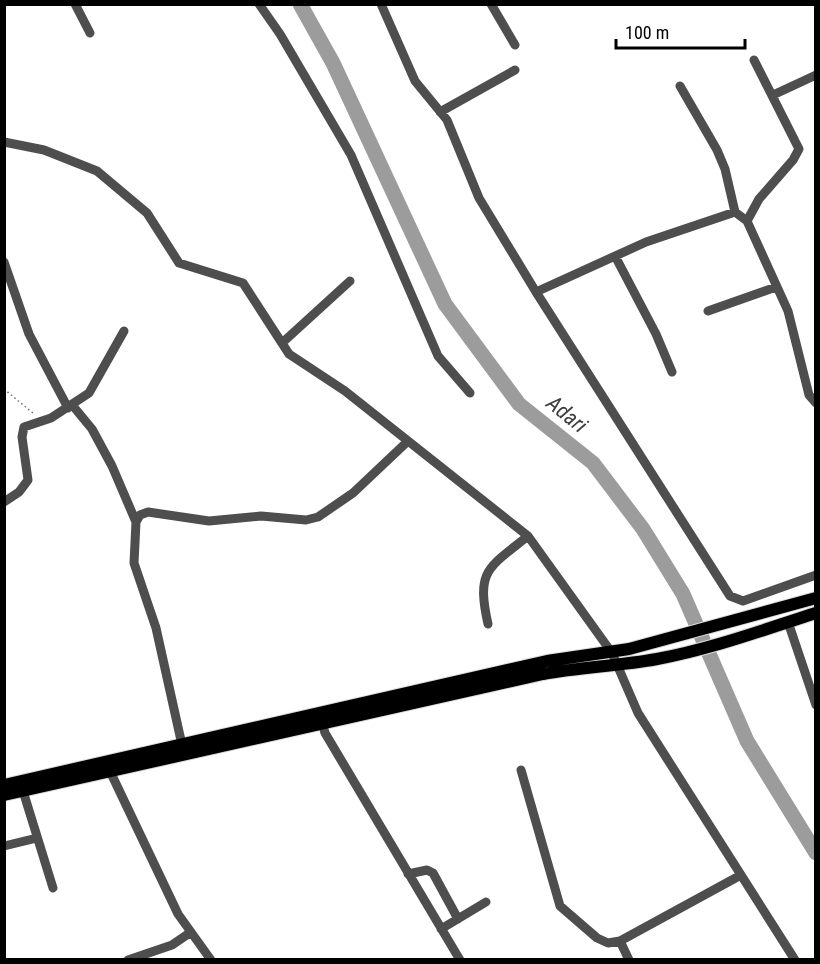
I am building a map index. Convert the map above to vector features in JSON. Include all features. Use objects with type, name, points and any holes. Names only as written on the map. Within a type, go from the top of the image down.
[{"type":"main road","points":[[4,785],[108,766],[587,666],[615,658],[629,649],[752,618],[816,598]]},
{"type":"main road","points":[[4,795],[182,745],[547,661],[657,659],[752,635],[816,613]]},
{"type":"street","points":[[75,4],[90,33]]},
{"type":"street","points":[[259,4],[280,34],[351,155],[438,356],[470,393]]},
{"type":"street","points":[[381,4],[415,81],[447,120],[479,198],[536,292],[730,596],[743,601],[816,575]]},
{"type":"street","points":[[491,4],[514,45]]},
{"type":"street","points":[[747,220],[759,199],[793,160],[799,148],[754,60]]},
{"type":"street","points":[[440,112],[515,70]]},
{"type":"street","points":[[772,95],[816,75]]},
{"type":"street","points":[[680,86],[717,150],[735,212],[747,220],[788,311],[809,395],[816,403]]},
{"type":"street","points":[[4,142],[44,150],[97,171],[147,213],[179,263],[243,283],[289,354],[345,391],[528,536],[615,658],[638,713],[795,960]]},
{"type":"street","points":[[536,292],[646,242],[735,212]]},
{"type":"street","points":[[615,256],[656,334],[672,372]]},
{"type":"street","points":[[4,262],[30,334],[71,407],[92,429],[136,522],[134,563],[156,628],[182,745]]},
{"type":"street","points":[[282,343],[350,281]]},
{"type":"street","points":[[708,312],[776,286]]},
{"type":"street","points":[[4,502],[19,492],[28,480],[22,431],[28,424],[71,407],[93,387],[124,331]]},
{"type":"street","points":[[136,522],[140,515],[148,512],[209,521],[261,516],[306,520],[318,517],[353,493],[408,441]]},
{"type":"street","points":[[488,624],[481,594],[485,579],[492,566],[528,536]]},
{"type":"street","points":[[788,622],[816,705]]},
{"type":"street","points":[[322,722],[325,733],[460,960]]},
{"type":"street","points":[[108,766],[178,914],[211,960]]},
{"type":"street","points":[[521,770],[560,906],[597,938],[608,943],[620,941],[741,875]]},
{"type":"street","points":[[23,791],[52,888]]},
{"type":"street","points":[[4,846],[37,838]]},
{"type":"street","points":[[408,874],[428,870],[433,873],[458,919]]},
{"type":"street","points":[[441,929],[486,902]]},
{"type":"street","points":[[128,960],[172,945],[191,932]]},
{"type":"street","points":[[620,941],[629,960]]},
{"type":"path","points":[[4,389],[42,420]]},
{"type":"waterway","name":"Adari","points":[[300,4],[333,63],[445,304],[519,404],[593,463],[643,529],[683,594],[747,741],[816,853]]}]
